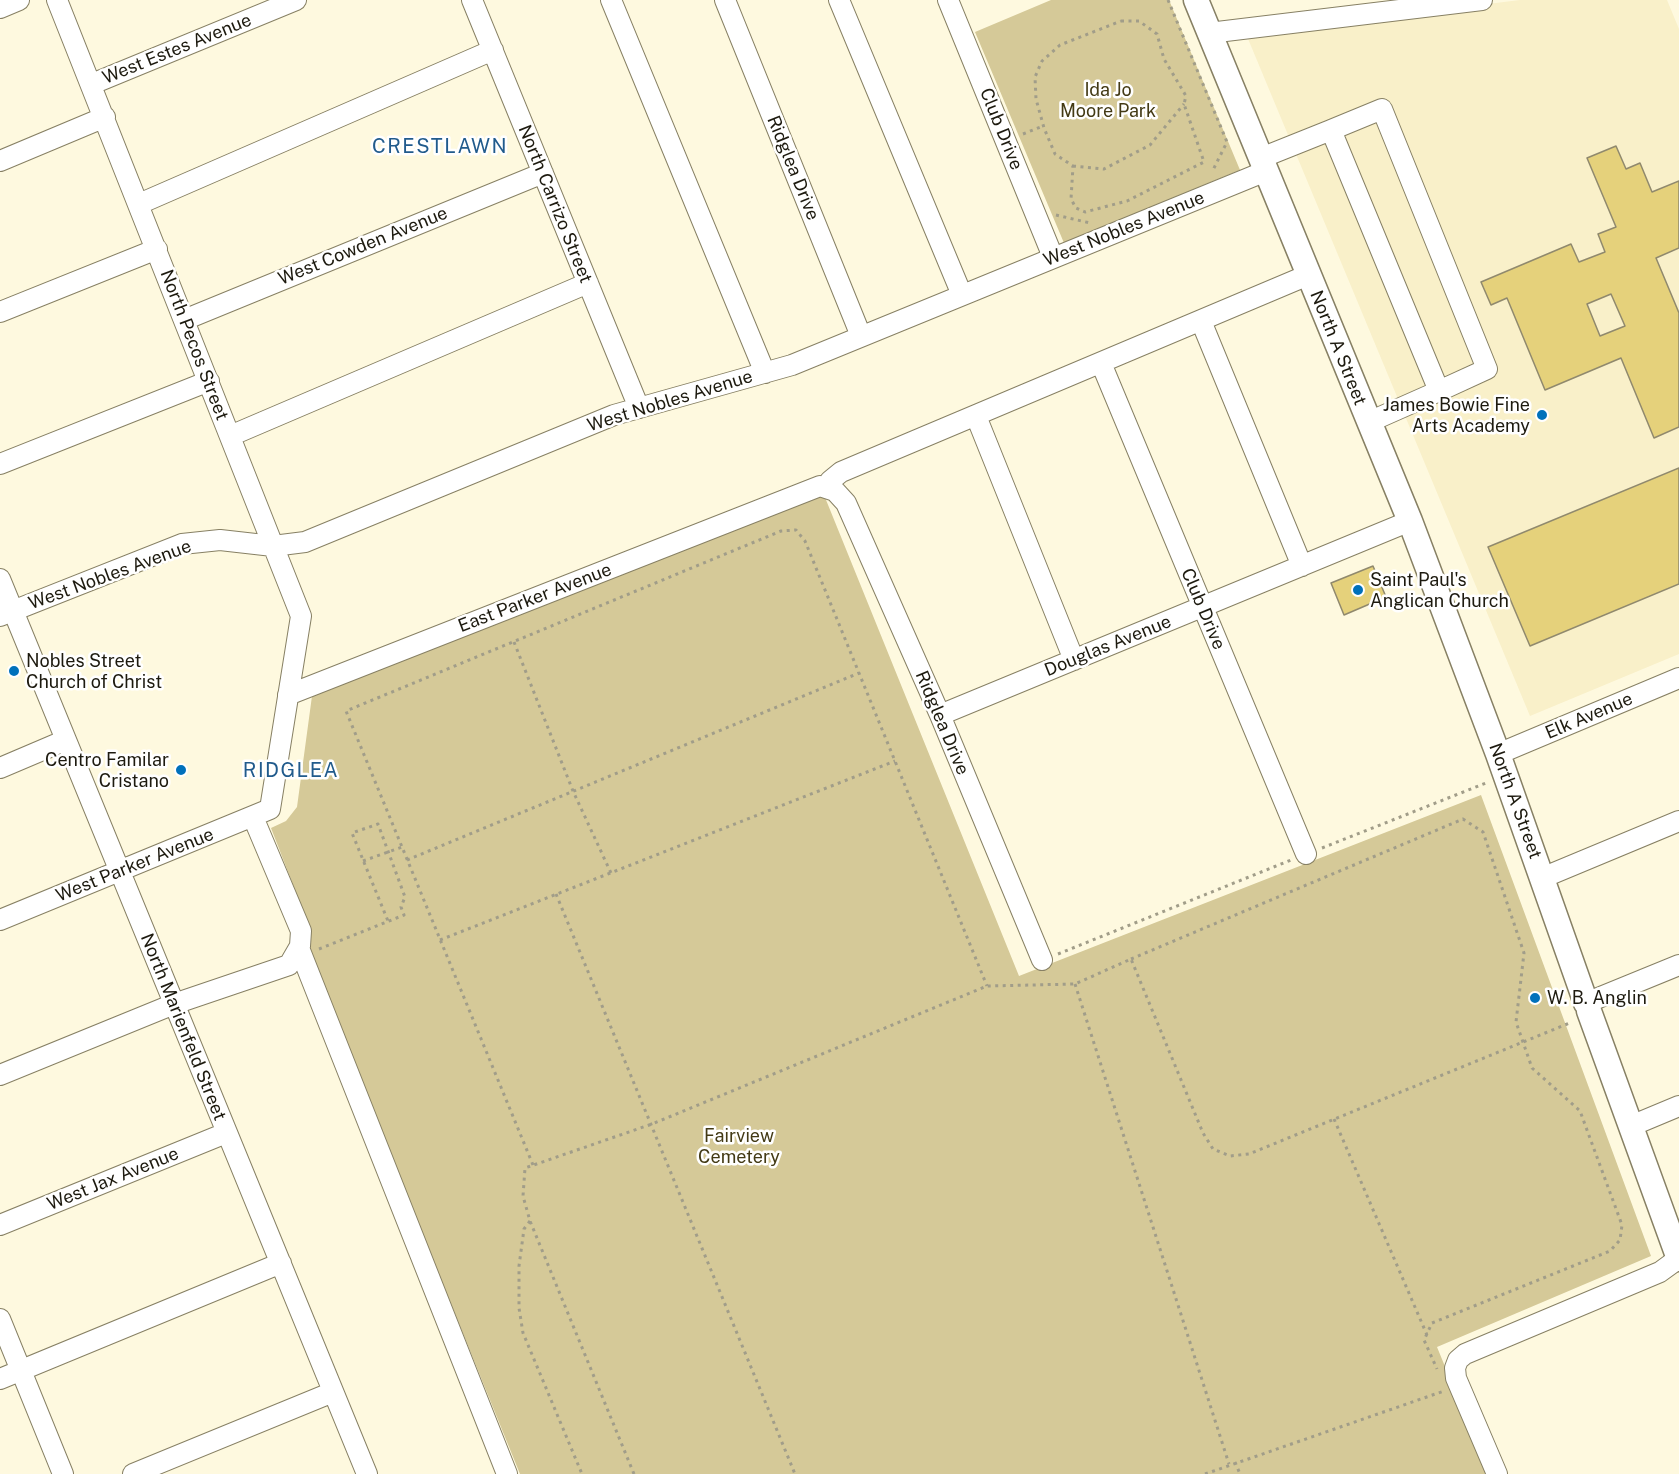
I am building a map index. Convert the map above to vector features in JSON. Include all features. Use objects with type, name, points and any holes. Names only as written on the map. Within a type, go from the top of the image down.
[{"type":"main road","name":"North A Street","points":[[1196,0],[1410,521],[1502,764],[1679,1259]]},
{"type":"street","points":[[0,8],[19,0]]},
{"type":"street","name":"North Pecos Street","points":[[57,0],[301,616],[288,695]]},
{"type":"street","name":"West Estes Avenue","points":[[92,84],[296,0]]},
{"type":"street","name":"North Carrizo Street","points":[[472,0],[639,408]]},
{"type":"street","points":[[611,0],[765,373]]},
{"type":"street","name":"Ridglea Drive","points":[[724,0],[861,336]]},
{"type":"street","points":[[839,0],[962,294]]},
{"type":"street","name":"Club Drive","points":[[948,0],[1053,257]]},
{"type":"street","points":[[1209,33],[1482,0]]},
{"type":"street","points":[[139,204],[493,50]]},
{"type":"street","name":"West Nobles Avenue","points":[[7,613],[182,544],[220,540],[273,546],[305,542],[614,415],[792,365],[1053,257],[1263,165],[1331,130],[1382,109],[1487,369],[1439,391]]},
{"type":"street","points":[[0,161],[105,117]]},
{"type":"street","points":[[1331,130],[1439,391],[1369,422]]},
{"type":"street","name":"West Cowden Avenue","points":[[184,320],[543,173]]},
{"type":"street","points":[[0,312],[157,249]]},
{"type":"street","points":[[831,490],[830,481],[841,472],[1308,275]]},
{"type":"street","points":[[230,436],[588,283]]},
{"type":"street","points":[[1201,321],[1302,566]]},
{"type":"street","name":"Club Drive","points":[[1101,363],[1306,854]]},
{"type":"street","points":[[0,464],[208,381]]},
{"type":"street","points":[[976,416],[1074,660]]},
{"type":"street","name":"East Parker Avenue","points":[[288,695],[820,486],[831,490]]},
{"type":"street","name":"Ridglea Drive","points":[[831,490],[846,503],[939,715],[1042,960]]},
{"type":"street","name":"Douglas Avenue","points":[[939,715],[1410,521]]},
{"type":"street","name":"North Marienfeld Street","points":[[0,579],[7,613],[66,740],[367,1474]]},
{"type":"street","name":"Elk Avenue","points":[[1502,764],[1679,678]]},
{"type":"street","points":[[288,695],[280,752],[262,813],[302,938],[507,1474]]},
{"type":"street","points":[[0,768],[66,740]]},
{"type":"street","name":"West Parker Avenue","points":[[0,920],[262,813]]},
{"type":"street","points":[[1542,878],[1679,821]]},
{"type":"street","points":[[0,1075],[174,1004],[281,969],[307,950]]},
{"type":"street","points":[[1588,1007],[1679,964]]},
{"type":"street","points":[[1631,1126],[1679,1106]]},
{"type":"street","name":"West Jax Avenue","points":[[0,1225],[226,1133]]},
{"type":"street","points":[[1497,1474],[1456,1378],[1455,1368],[1458,1359],[1465,1354],[1660,1272],[1679,1259]]},
{"type":"street","points":[[0,1379],[281,1263]]},
{"type":"street","points":[[0,1319],[63,1474]]},
{"type":"street","points":[[133,1474],[333,1392]]},
{"type":"path","points":[[1168,0],[1227,142],[1208,180]]},
{"type":"path","points":[[1122,21],[1139,21],[1157,34],[1164,59],[1186,96],[1184,104],[1150,145],[1104,169],[1073,166],[1055,154],[1043,126],[1035,99],[1035,77],[1042,61],[1060,45],[1122,21]]},
{"type":"path","points":[[1073,166],[1071,199],[1085,212],[1127,201],[1204,162],[1184,104]]},
{"type":"path","points":[[1006,141],[1043,126]]},
{"type":"path","points":[[1050,208],[1053,214],[1099,225]]},
{"type":"path","points":[[1075,219],[1081,210]]},
{"type":"path","points":[[533,1165],[346,711],[781,531],[796,530],[806,541],[987,986]]},
{"type":"path","points":[[514,642],[573,791],[611,873]]},
{"type":"path","points":[[407,860],[859,673]]},
{"type":"path","points":[[440,940],[895,760]]},
{"type":"path","points":[[1042,960],[1306,854],[1502,764]]},
{"type":"path","points":[[634,1474],[530,1221],[523,1196],[525,1168],[652,1124],[987,986],[1075,984],[1463,819],[1483,832],[1524,953],[1516,1022],[1532,1068],[1580,1111],[1623,1225],[1620,1240],[1610,1251],[1432,1323],[1424,1340],[1437,1370]]},
{"type":"path","points":[[307,950],[404,915],[401,907],[405,897],[378,824],[352,833],[387,921]]},
{"type":"path","points":[[363,861],[402,847]]},
{"type":"path","points":[[556,894],[795,1474]]},
{"type":"path","points":[[1131,959],[1203,1133],[1213,1149],[1230,1156],[1249,1154],[1564,1028],[1588,1007]]},
{"type":"path","points":[[1075,984],[1229,1464]]},
{"type":"path","points":[[1334,1119],[1426,1335]]},
{"type":"path","points":[[530,1221],[524,1229],[519,1266],[519,1308],[523,1333],[582,1474]]},
{"type":"path","points":[[1205,1474],[1446,1390]]},
{"type":"path","points":[[1235,1462],[1240,1474]]},
{"type":"shaded area","name":"James Bowie Fine Arts Academy","points":[[1520,0],[1667,0],[1679,29],[1679,654],[1530,716],[1246,34]]},
{"type":"green space","name":"Ida Jo Moore Park","points":[[1051,0],[1169,0],[1240,170],[1064,243],[975,32]]},
{"type":"green space","name":"Fairview Cemetery","points":[[822,490],[1019,976],[1481,795],[1651,1256],[1437,1347],[1489,1474],[520,1474],[310,956],[311,931],[271,828],[286,821],[297,807],[312,696]]},
{"type":"building","points":[[1616,146],[1626,169],[1640,163],[1652,192],[1679,181],[1679,248],[1656,258],[1679,313],[1679,427],[1654,438],[1621,358],[1545,390],[1507,298],[1491,305],[1481,282],[1571,244],[1579,262],[1605,252],[1598,234],[1616,227],[1587,158]],"holes":[[[1611,294],[1625,326],[1600,336],[1587,304]]]},
{"type":"building","points":[[1679,468],[1679,584],[1530,646],[1488,547]]},
{"type":"building","name":"Saint Paul's Anglican Church","points":[[1373,566],[1386,597],[1344,615],[1331,583]]},
{"type":"place","name":"James Bowie Fine Arts Academy","points":[[1542,415]]},
{"type":"place","name":"Saint Paul's Anglican Church","points":[[1358,590]]},
{"type":"place","name":"Nobles Street Church of Christ","points":[[14,671]]},
{"type":"place","name":"Centro Familar Cristano","points":[[181,770]]},
{"type":"place","name":"W. B. Anglin","points":[[1535,998]]},
{"type":"district","name":"CRESTLAWN","points":[[440,147]]},
{"type":"district","name":"RIDGLEA","points":[[291,771]]}]
